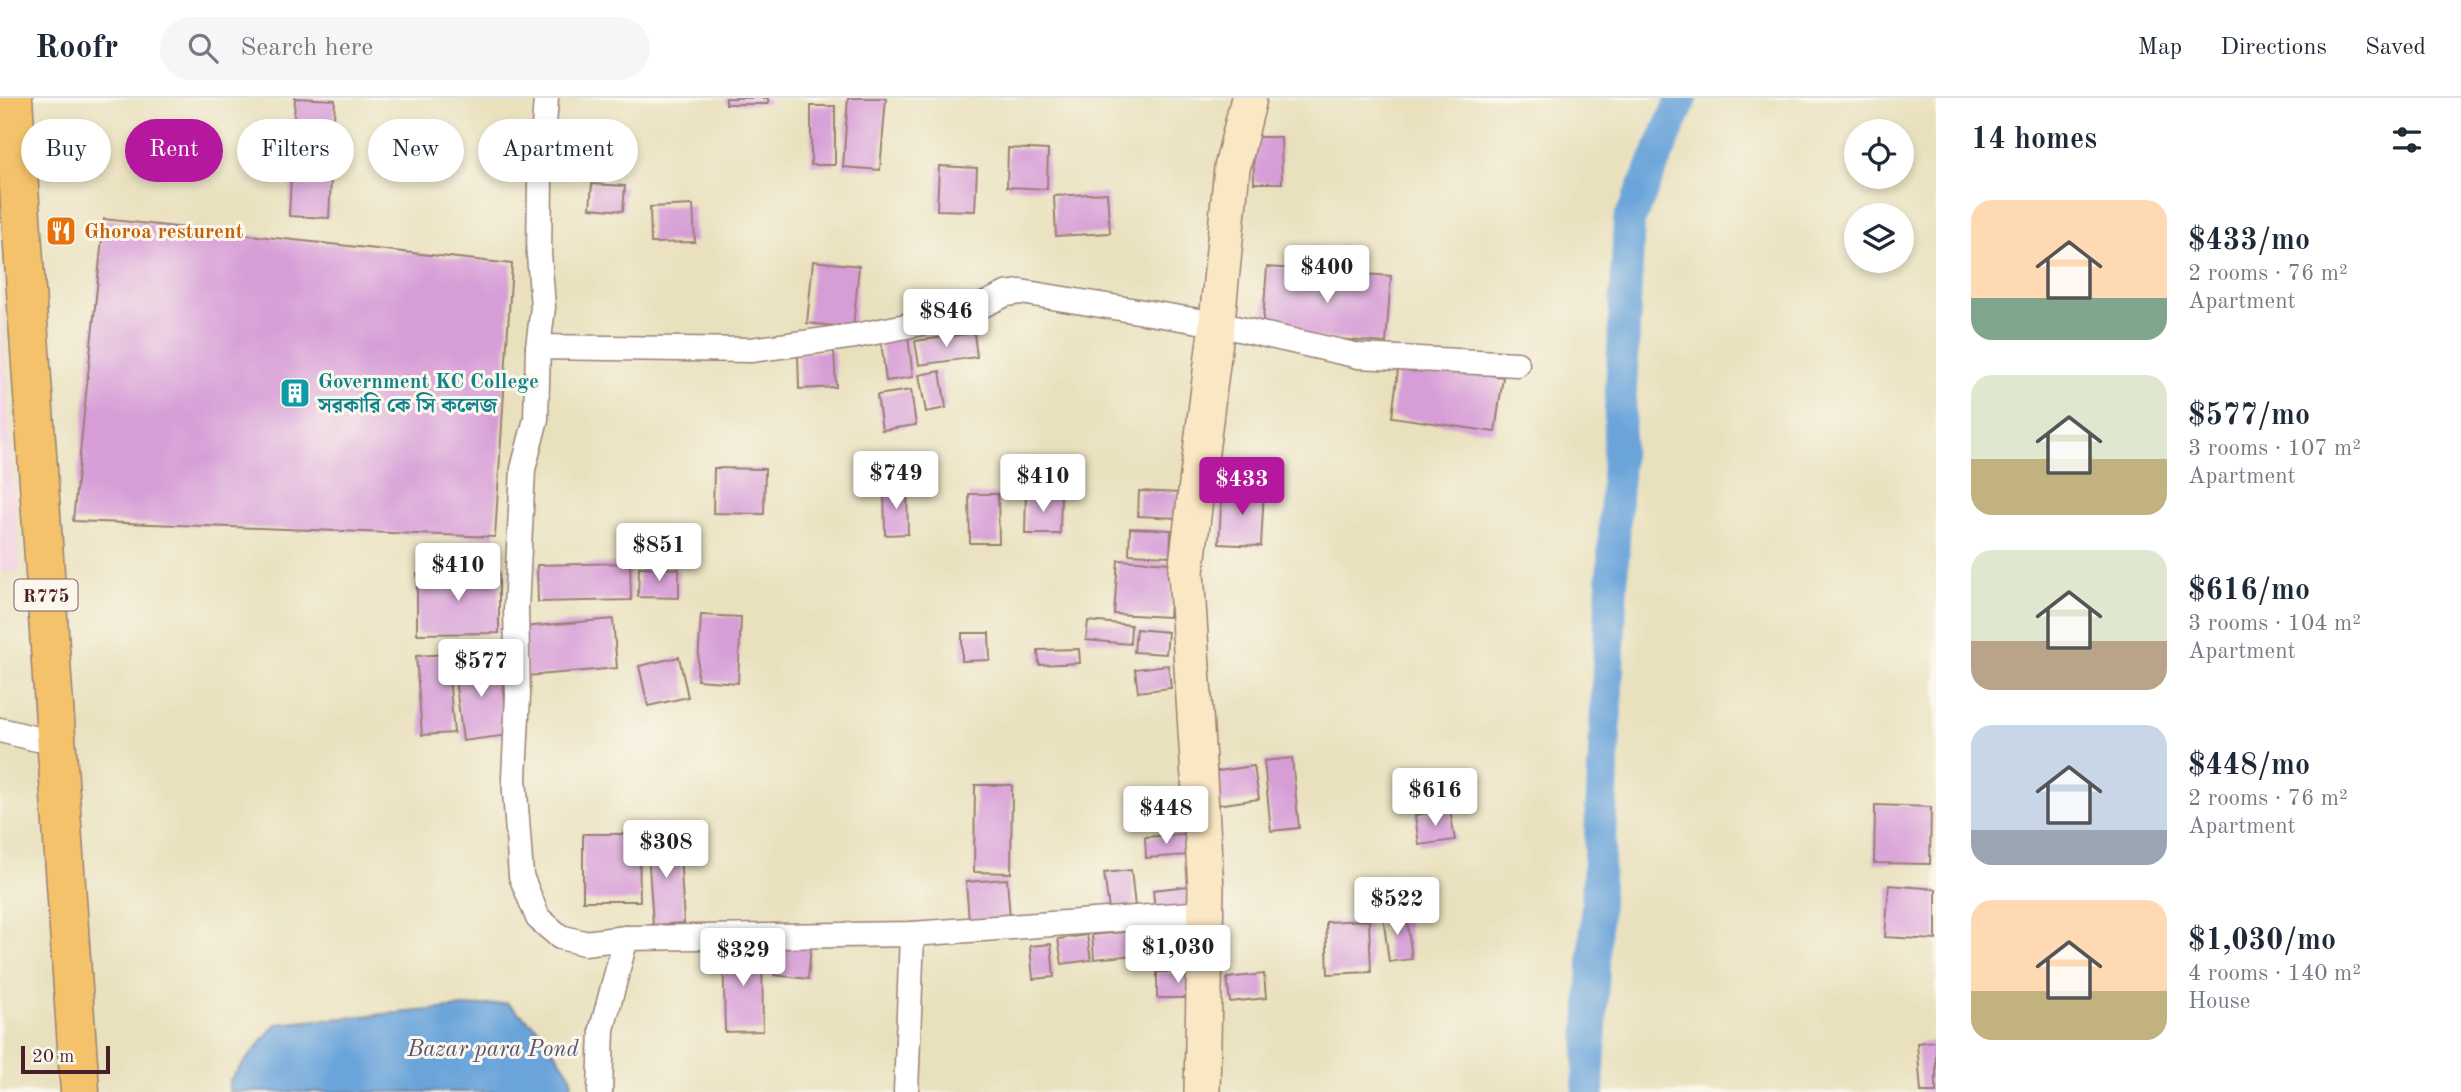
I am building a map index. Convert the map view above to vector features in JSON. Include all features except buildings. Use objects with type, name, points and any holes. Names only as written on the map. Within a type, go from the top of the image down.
[{"type":"main road","name":"R775","points":[[13,98],[80,1092]]},
{"type":"main road","name":"R775","points":[[0,235],[13,443],[37,739],[35,772],[57,1092]]},
{"type":"street","points":[[546,98],[540,183],[539,254],[543,307],[538,347],[536,419],[523,469],[516,609],[518,695],[514,778],[522,876],[538,918],[560,937],[584,943],[626,938],[912,934],[1206,913]]},
{"type":"street","points":[[1202,1092],[1206,888],[1186,572],[1217,324],[1232,167],[1249,98]]},
{"type":"street","points":[[538,347],[751,350],[855,336],[962,315],[1006,295],[1021,292],[1217,324],[1359,356],[1517,364]]},
{"type":"street","points":[[0,730],[37,739]]},
{"type":"street","points":[[906,1092],[912,934]]},
{"type":"street","points":[[600,1092],[602,1029],[626,938]]},
{"type":"shaded area","points":[[0,287],[20,571],[0,573]]},
{"type":"water","name":"Bazar para Pond","points":[[507,1003],[541,1031],[571,1076],[572,1092],[229,1092],[229,1081],[276,1024]]},
{"type":"waterway","points":[[1588,1092],[1629,221],[1682,98]]},
{"type":"place","name":"Ghoroa resturent","points":[[61,231]]},
{"type":"place","name":"Government KC College সরকারি কে সি কলেজ","points":[[295,393]]}]
